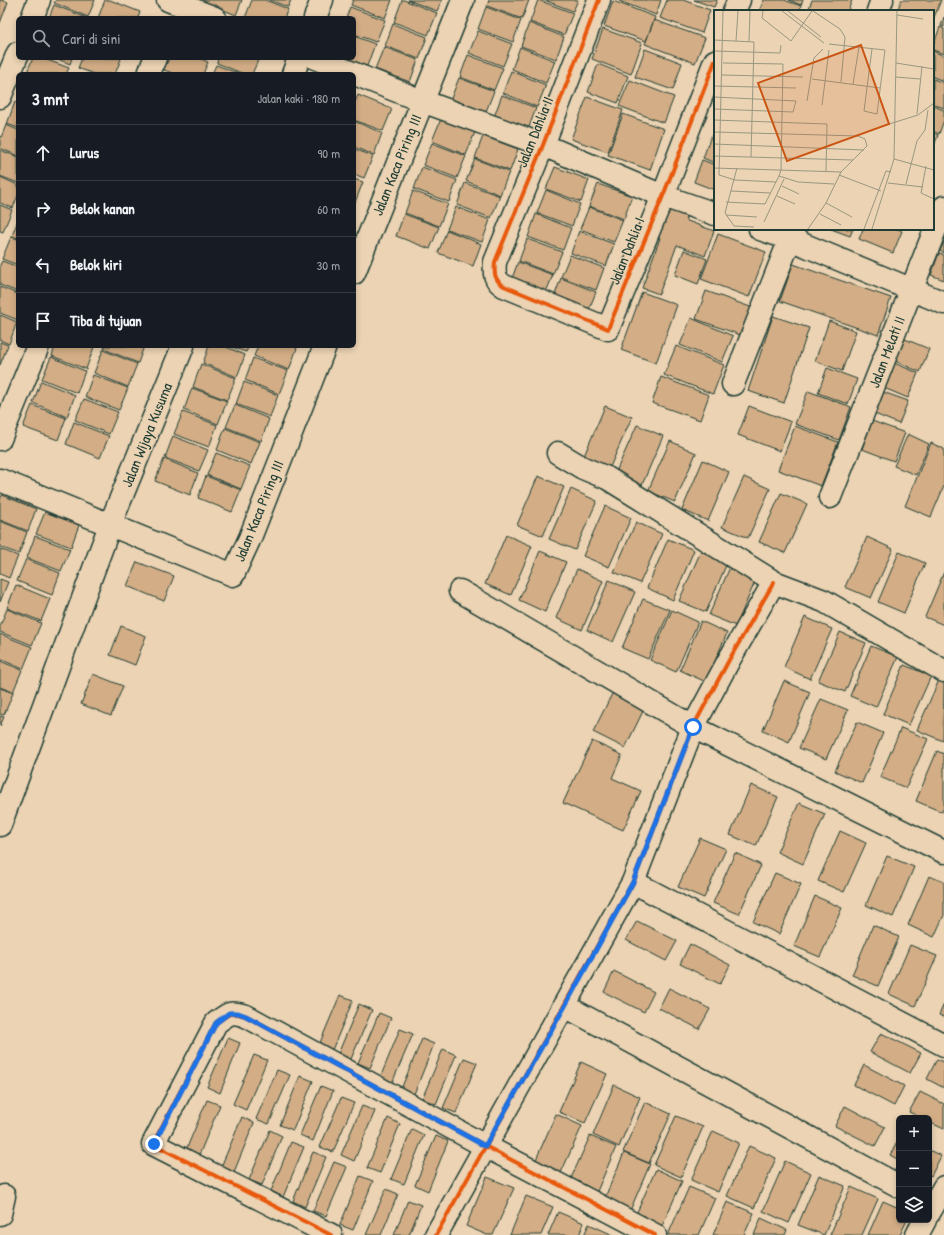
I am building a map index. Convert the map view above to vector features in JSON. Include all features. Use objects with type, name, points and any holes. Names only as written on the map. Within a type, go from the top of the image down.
[{"type":"street","points":[[33,16],[39,0]]},
{"type":"street","points":[[316,16],[322,0]]},
{"type":"street","name":"Jalan Kaca Piring III","points":[[356,269],[463,0]]},
{"type":"street","name":"Jalan Dahlia II","points":[[494,273],[495,262],[543,145],[599,0]]},
{"type":"street","points":[[734,10],[739,0]]},
{"type":"street","points":[[878,10],[882,0]]},
{"type":"street","points":[[174,5],[209,16]]},
{"type":"street","points":[[0,98],[16,58]]},
{"type":"street","points":[[150,72],[154,60]]},
{"type":"street","points":[[294,72],[298,60]]},
{"type":"street","points":[[320,60],[350,72]]},
{"type":"street","name":"Jalan Dahlia I","points":[[494,273],[498,283],[504,286],[608,329],[663,196],[714,64]]},
{"type":"street","points":[[356,74],[422,101],[543,145],[663,196],[714,214]]},
{"type":"street","name":"Jalan Melati II","points":[[830,497],[944,207]]},
{"type":"street","points":[[766,230],[792,234],[911,290],[944,303]]},
{"type":"street","points":[[733,384],[792,234]]},
{"type":"street","points":[[0,439],[37,348]]},
{"type":"street","name":"Jalan Wijaya Kusuma","points":[[0,825],[110,524],[182,348]]},
{"type":"street","name":"Jalan Kaca Piring III","points":[[110,524],[233,575],[250,538],[324,348]]},
{"type":"street","points":[[558,453],[583,468],[607,478],[774,582],[824,601],[944,671]]},
{"type":"street","points":[[0,480],[110,524]]},
{"type":"street","points":[[436,1235],[633,882],[693,727],[729,660],[774,582]]},
{"type":"street","points":[[460,592],[693,727],[944,852]]},
{"type":"street","points":[[633,882],[944,1045]]},
{"type":"street","points":[[565,1006],[896,1184]]},
{"type":"street","points":[[331,1235],[154,1144],[216,1023],[229,1013],[238,1013],[246,1016],[485,1146],[655,1235]]},
{"type":"street","points":[[917,1235],[923,1223]]},
{"type":"building","points":[[0,0],[8,2],[0,23]]},
{"type":"building","points":[[56,0],[95,0],[88,16],[54,3]]},
{"type":"building","points":[[105,0],[110,0],[140,12],[139,16],[99,16]]},
{"type":"building","points":[[202,0],[242,0],[236,15]]},
{"type":"building","points":[[252,0],[265,0],[288,9],[285,16],[246,16]]},
{"type":"building","points":[[269,0],[291,0],[288,7]]},
{"type":"building","points":[[353,0],[392,0],[385,18],[351,5]]},
{"type":"building","points":[[402,0],[437,13],[428,35],[394,22]]},
{"type":"building","points":[[408,0],[442,0],[437,11]]},
{"type":"building","points":[[489,0],[529,0],[522,19],[487,6]]},
{"type":"building","points":[[538,0],[573,13],[564,35],[530,22]]},
{"type":"building","points":[[544,0],[578,0],[573,11]]},
{"type":"building","points":[[661,0],[656,15],[619,1]]},
{"type":"building","points":[[667,0],[683,0],[710,10],[702,33],[660,18]]},
{"type":"building","points":[[694,0],[717,0],[714,7]]},
{"type":"building","points":[[764,0],[784,0],[801,6],[799,10],[759,10]]},
{"type":"building","points":[[789,0],[803,0],[801,5]]},
{"type":"building","points":[[812,0],[852,0],[848,10],[815,10],[809,8]]},
{"type":"building","points":[[901,0],[941,0],[934,18],[934,10],[898,9]]},
{"type":"building","points":[[613,1],[655,17],[646,41],[604,26]]},
{"type":"building","points":[[54,5],[82,16],[50,16]]},
{"type":"building","points":[[350,7],[385,20],[376,42],[356,35],[356,16],[347,16]]},
{"type":"building","points":[[486,7],[521,20],[513,42],[478,29]]},
{"type":"building","points":[[944,17],[944,27],[941,26]]},
{"type":"building","points":[[654,20],[705,38],[695,63],[645,44]]},
{"type":"building","points":[[529,23],[564,37],[556,59],[521,46]]},
{"type":"building","points":[[393,24],[427,37],[419,59],[385,46]]},
{"type":"building","points":[[940,27],[944,29],[944,54],[934,50],[934,43]]},
{"type":"building","points":[[603,29],[642,43],[631,74],[592,59]]},
{"type":"building","points":[[478,31],[512,44],[503,66],[469,53]]},
{"type":"building","points":[[356,37],[375,44],[367,66],[351,60],[356,60]]},
{"type":"building","points":[[384,47],[418,60],[410,82],[375,69]]},
{"type":"building","points":[[520,47],[555,61],[546,83],[512,69]]},
{"type":"building","points":[[645,49],[682,63],[673,90],[635,77]]},
{"type":"building","points":[[934,51],[944,56],[944,81],[934,77]]},
{"type":"building","points":[[468,55],[503,68],[494,90],[460,77]]},
{"type":"building","points":[[32,60],[47,60],[69,68],[67,72],[27,72]]},
{"type":"building","points":[[60,60],[71,60],[70,64]]},
{"type":"building","points":[[81,60],[121,60],[116,72],[89,72],[78,68]]},
{"type":"building","points":[[168,60],[204,60],[208,62],[204,72],[170,72],[164,70]]},
{"type":"building","points":[[218,60],[258,60],[253,72],[239,72],[217,63]]},
{"type":"building","points":[[598,64],[628,76],[618,103],[588,92]]},
{"type":"building","points":[[216,65],[235,72],[213,72]]},
{"type":"building","points":[[511,71],[546,85],[537,107],[503,93]]},
{"type":"building","points":[[459,78],[494,91],[485,114],[450,101]]},
{"type":"building","points":[[934,79],[944,83],[944,108],[934,104]]},
{"type":"building","points":[[630,80],[674,97],[664,123],[619,106]]},
{"type":"building","points":[[358,95],[392,109],[383,131],[356,121],[356,100]]},
{"type":"building","points":[[502,95],[536,108],[528,130],[494,117]]},
{"type":"building","points":[[587,97],[623,110],[608,152],[571,139]]},
{"type":"building","points":[[15,102],[16,102],[16,127],[7,124]]},
{"type":"building","points":[[934,106],[944,110],[944,120],[939,134],[934,132]]},
{"type":"building","points":[[623,114],[664,129],[650,170],[608,155]]},
{"type":"building","points":[[441,119],[475,132],[466,155],[432,141]]},
{"type":"building","points":[[356,122],[382,133],[374,155],[356,148]]},
{"type":"building","points":[[6,125],[16,129],[16,155],[0,148],[0,140]]},
{"type":"building","points":[[934,133],[938,135],[934,146]]},
{"type":"building","points":[[483,136],[518,149],[510,171],[475,158]]},
{"type":"building","points":[[711,136],[714,138],[714,163],[703,158]]},
{"type":"building","points":[[432,143],[466,156],[457,178],[423,165]]},
{"type":"building","points":[[0,150],[16,156],[16,182],[0,176]]},
{"type":"building","points":[[356,150],[373,156],[364,178],[356,175]]},
{"type":"building","points":[[475,159],[509,172],[500,195],[466,181]]},
{"type":"building","points":[[702,160],[714,165],[714,190],[694,182]]},
{"type":"building","points":[[422,167],[457,180],[449,202],[414,189]]},
{"type":"building","points":[[555,167],[589,180],[581,202],[546,189]]},
{"type":"building","points":[[0,177],[16,184],[16,200],[13,208],[0,203]]},
{"type":"building","points":[[356,180],[363,182],[356,200]]},
{"type":"building","points":[[465,183],[500,196],[491,218],[457,205]]},
{"type":"building","points":[[598,184],[632,196],[624,219],[589,206]]},
{"type":"building","points":[[546,190],[580,204],[572,226],[537,213]]},
{"type":"building","points":[[413,191],[448,204],[439,226],[405,213]]},
{"type":"building","points":[[0,205],[12,210],[3,232],[0,231]]},
{"type":"building","points":[[456,207],[490,220],[482,242],[447,229]]},
{"type":"building","points":[[589,207],[623,220],[614,242],[580,229]]},
{"type":"building","points":[[670,210],[687,217],[685,220],[714,231],[705,256],[677,245],[659,294],[642,288],[660,238],[658,237]]},
{"type":"building","points":[[404,214],[439,227],[430,249],[396,236]]},
{"type":"building","points":[[536,214],[571,228],[563,250],[528,237]]},
{"type":"building","points":[[16,225],[16,237],[12,236]]},
{"type":"building","points":[[447,230],[481,244],[473,266],[438,253]]},
{"type":"building","points":[[834,230],[853,230],[850,236]]},
{"type":"building","points":[[863,230],[902,231],[893,253],[859,239]]},
{"type":"building","points":[[579,231],[614,244],[606,266],[571,253]]},
{"type":"building","points":[[718,234],[766,252],[749,297],[701,279]]},
{"type":"building","points":[[11,237],[16,238],[16,264],[2,259]]},
{"type":"building","points":[[527,239],[562,252],[553,274],[519,261]]},
{"type":"building","points":[[944,241],[944,253],[940,251]]},
{"type":"building","points":[[684,250],[707,259],[698,284],[675,275]]},
{"type":"building","points":[[939,253],[944,255],[944,280],[931,275]]},
{"type":"building","points":[[570,255],[604,268],[596,290],[561,277]]},
{"type":"building","points":[[2,261],[16,266],[16,291],[0,285],[0,265]]},
{"type":"building","points":[[518,262],[553,275],[544,297],[510,284]]},
{"type":"building","points":[[793,264],[891,298],[878,335],[780,301]]},
{"type":"building","points":[[561,278],[596,292],[587,314],[553,300]]},
{"type":"building","points":[[0,287],[16,293],[16,319],[0,313]]},
{"type":"building","points":[[706,291],[753,308],[743,336],[696,319]]},
{"type":"building","points":[[642,292],[677,305],[656,363],[621,350]]},
{"type":"building","points":[[0,315],[16,322],[16,325],[9,344],[0,340]]},
{"type":"building","points":[[773,316],[809,328],[784,403],[748,391]]},
{"type":"building","points":[[691,318],[733,336],[722,362],[680,345]]},
{"type":"building","points":[[829,321],[856,331],[842,371],[815,361]]},
{"type":"building","points":[[905,339],[929,349],[920,372],[895,361]]},
{"type":"building","points":[[0,342],[8,345],[0,365]]},
{"type":"building","points":[[676,346],[724,365],[713,394],[664,375]]},
{"type":"building","points":[[54,348],[94,348],[86,369],[52,356]]},
{"type":"building","points":[[104,348],[143,348],[138,363]]},
{"type":"building","points":[[208,348],[229,348],[245,355],[237,377],[203,363]]},
{"type":"building","points":[[235,348],[248,348],[246,352]]},
{"type":"building","points":[[257,348],[297,348],[289,370],[254,356]]},
{"type":"building","points":[[103,350],[137,364],[128,387],[94,373]]},
{"type":"building","points":[[51,357],[85,371],[77,393],[42,379]]},
{"type":"building","points":[[253,358],[288,371],[279,394],[245,380]]},
{"type":"building","points":[[894,363],[918,373],[908,398],[884,388]]},
{"type":"building","points":[[201,364],[236,378],[227,400],[193,387]]},
{"type":"building","points":[[827,368],[857,379],[848,404],[818,393]]},
{"type":"building","points":[[93,375],[128,388],[119,410],[85,397]]},
{"type":"building","points":[[661,377],[709,395],[700,420],[652,403]]},
{"type":"building","points":[[41,381],[75,395],[67,417],[33,403]]},
{"type":"building","points":[[244,382],[278,395],[270,417],[236,404]]},
{"type":"building","points":[[192,388],[227,401],[218,424],[184,410]]},
{"type":"building","points":[[808,391],[851,407],[839,440],[795,424]]},
{"type":"building","points":[[883,392],[908,401],[899,424],[875,414]]},
{"type":"building","points":[[84,399],[118,412],[109,434],[75,420]]},
{"type":"building","points":[[32,405],[66,418],[58,440],[23,427]]},
{"type":"building","points":[[235,405],[269,419],[261,441],[226,427]]},
{"type":"building","points":[[605,406],[632,417],[610,467],[584,456]]},
{"type":"building","points":[[749,406],[791,422],[780,451],[738,435]]},
{"type":"building","points":[[183,412],[217,425],[209,447],[174,434]]},
{"type":"building","points":[[872,421],[905,433],[894,461],[862,449]]},
{"type":"building","points":[[74,422],[109,436],[100,458],[66,444]]},
{"type":"building","points":[[637,425],[663,436],[642,485],[615,474]]},
{"type":"building","points":[[795,426],[838,442],[821,486],[778,470]]},
{"type":"building","points":[[225,428],[260,442],[251,464],[217,450]]},
{"type":"building","points":[[908,434],[929,444],[916,475],[894,466]]},
{"type":"building","points":[[173,436],[208,450],[199,471],[165,458]]},
{"type":"building","points":[[670,441],[696,453],[675,502],[648,491]]},
{"type":"building","points":[[931,443],[944,449],[944,486],[931,517],[905,506]]},
{"type":"building","points":[[216,453],[250,466],[241,489],[207,475]]},
{"type":"building","points":[[164,459],[198,473],[190,495],[155,481]]},
{"type":"building","points":[[703,460],[729,472],[708,521],[682,510]]},
{"type":"building","points":[[206,476],[241,490],[232,512],[198,498]]},
{"type":"building","points":[[538,476],[564,487],[543,536],[517,525]]},
{"type":"building","points":[[744,477],[770,489],[748,538],[722,527]]},
{"type":"building","points":[[571,489],[597,501],[575,550],[549,539]]},
{"type":"building","points":[[781,493],[807,504],[785,553],[759,542]]},
{"type":"building","points":[[2,495],[36,509],[28,531],[0,520],[0,500]]},
{"type":"building","points":[[605,506],[631,518],[609,567],[583,556]]},
{"type":"building","points":[[45,512],[79,525],[71,547],[36,534]]},
{"type":"building","points":[[0,521],[27,532],[19,554],[0,547]]},
{"type":"building","points":[[636,522],[662,534],[640,583],[614,572]]},
{"type":"building","points":[[506,535],[532,546],[511,595],[485,584]]},
{"type":"building","points":[[35,536],[70,549],[61,571],[27,558]]},
{"type":"building","points":[[867,537],[893,549],[871,598],[845,587]]},
{"type":"building","points":[[668,539],[694,550],[673,600],[647,588]]},
{"type":"building","points":[[0,549],[18,556],[9,578],[0,574]]},
{"type":"building","points":[[540,551],[566,562],[545,612],[519,600]]},
{"type":"building","points":[[701,551],[727,563],[706,612],[679,601]]},
{"type":"building","points":[[899,552],[925,563],[904,613],[878,602]]},
{"type":"building","points":[[26,559],[60,573],[52,595],[17,581]]},
{"type":"building","points":[[137,562],[174,576],[164,601],[127,586]]},
{"type":"building","points":[[731,565],[757,577],[736,626],[709,615]]},
{"type":"building","points":[[577,569],[603,581],[582,630],[556,618]]},
{"type":"building","points":[[944,572],[944,625],[925,617]]},
{"type":"building","points":[[0,579],[8,582],[0,602]]},
{"type":"building","points":[[609,580],[635,592],[613,642],[587,630]]},
{"type":"building","points":[[16,585],[50,599],[41,621],[7,608]]},
{"type":"building","points":[[643,599],[670,610],[648,659],[622,648]]},
{"type":"building","points":[[7,609],[41,623],[32,645],[0,632],[0,626]]},
{"type":"building","points":[[672,610],[698,622],[676,672],[650,660]]},
{"type":"building","points":[[805,617],[832,629],[810,679],[784,667]]},
{"type":"building","points":[[701,621],[727,633],[706,682],[680,670]]},
{"type":"building","points":[[121,626],[146,636],[135,665],[110,655]]},
{"type":"building","points":[[840,632],[866,643],[845,692],[818,681]]},
{"type":"building","points":[[0,634],[32,647],[23,669],[0,659]]},
{"type":"building","points":[[871,646],[898,657],[876,707],[850,696]]},
{"type":"building","points":[[0,661],[22,670],[13,692],[0,687]]},
{"type":"building","points":[[904,665],[931,676],[909,725],[883,714]]},
{"type":"building","points":[[93,674],[123,686],[111,716],[81,704]]},
{"type":"building","points":[[939,680],[944,682],[943,741],[917,730]]},
{"type":"building","points":[[784,681],[810,692],[789,742],[763,730]]},
{"type":"building","points":[[0,688],[13,693],[4,715],[0,714]]},
{"type":"building","points":[[614,690],[646,705],[625,748],[593,732]]},
{"type":"building","points":[[821,699],[848,710],[826,759],[799,748]]},
{"type":"building","points":[[0,716],[4,717],[0,726]]},
{"type":"building","points":[[857,722],[883,733],[862,783],[835,771]]},
{"type":"building","points":[[901,728],[928,739],[906,788],[880,777]]},
{"type":"building","points":[[592,741],[622,755],[612,778],[641,791],[623,830],[563,803]]},
{"type":"building","points":[[937,751],[944,754],[944,807],[942,812],[916,801]]},
{"type":"building","points":[[751,785],[778,797],[756,846],[730,835]]},
{"type":"building","points":[[799,803],[825,814],[803,864],[777,852]]},
{"type":"building","points":[[840,831],[866,843],[844,892],[818,881]]},
{"type":"building","points":[[700,838],[726,849],[704,898],[678,887]]},
{"type":"building","points":[[735,853],[761,865],[739,914],[713,903]]},
{"type":"building","points":[[887,856],[914,867],[893,917],[866,905]]},
{"type":"building","points":[[775,873],[801,884],[779,934],[753,922]]},
{"type":"building","points":[[929,876],[944,882],[944,915],[934,937],[908,925]]},
{"type":"building","points":[[815,896],[842,908],[820,957],[794,946]]},
{"type":"building","points":[[637,921],[677,941],[666,961],[626,940]]},
{"type":"building","points":[[873,925],[899,937],[878,986],[852,975]]},
{"type":"building","points":[[690,944],[730,965],[720,984],[680,964]]},
{"type":"building","points":[[910,945],[937,956],[915,1006],[889,994]]},
{"type":"building","points":[[614,971],[654,992],[644,1012],[604,992]]},
{"type":"building","points":[[669,988],[710,1009],[699,1029],[659,1008]]},
{"type":"building","points":[[340,995],[353,1000],[332,1050],[319,1045]]},
{"type":"building","points":[[359,1004],[372,1010],[351,1059],[338,1054]]},
{"type":"building","points":[[944,1004],[944,1017],[939,1015]]},
{"type":"building","points":[[379,1013],[391,1018],[370,1068],[358,1063]]},
{"type":"building","points":[[400,1029],[413,1034],[392,1083],[380,1078]]},
{"type":"building","points":[[881,1033],[921,1053],[910,1073],[870,1052]]},
{"type":"building","points":[[228,1038],[240,1043],[220,1093],[207,1087]]},
{"type":"building","points":[[422,1039],[434,1044],[414,1094],[401,1089]]},
{"type":"building","points":[[443,1049],[456,1055],[436,1104],[422,1099]]},
{"type":"building","points":[[254,1055],[267,1060],[246,1110],[233,1104]]},
{"type":"building","points":[[464,1058],[477,1063],[456,1113],[443,1108]]},
{"type":"building","points":[[937,1059],[944,1062],[944,1088],[927,1079]]},
{"type":"building","points":[[581,1062],[607,1074],[585,1123],[559,1112]]},
{"type":"building","points":[[864,1065],[904,1086],[894,1106],[854,1085]]},
{"type":"building","points":[[277,1070],[290,1075],[269,1124],[256,1119]]},
{"type":"building","points":[[300,1076],[313,1081],[293,1130],[280,1125]]},
{"type":"building","points":[[614,1085],[640,1097],[619,1147],[593,1135]]},
{"type":"building","points":[[321,1086],[333,1091],[313,1141],[300,1135]]},
{"type":"building","points":[[920,1092],[944,1104],[944,1129],[932,1123],[932,1115],[916,1115],[909,1112]]},
{"type":"building","points":[[341,1098],[354,1103],[333,1152],[320,1147]]},
{"type":"building","points":[[207,1100],[220,1105],[199,1155],[186,1150]]},
{"type":"building","points":[[645,1102],[671,1114],[649,1163],[623,1152]]},
{"type":"building","points":[[362,1106],[375,1111],[354,1161],[341,1155]]},
{"type":"building","points":[[845,1106],[885,1127],[875,1146],[835,1126]]},
{"type":"building","points":[[556,1114],[582,1126],[560,1175],[534,1164]]},
{"type":"building","points":[[676,1116],[703,1127],[681,1177],[654,1165]]},
{"type":"building","points":[[242,1117],[254,1123],[234,1172],[221,1167]]},
{"type":"building","points":[[388,1118],[400,1124],[380,1173],[367,1168]]},
{"type":"building","points":[[412,1129],[424,1135],[404,1184],[391,1179]]},
{"type":"building","points":[[270,1130],[282,1136],[262,1185],[249,1180]]},
{"type":"building","points":[[713,1131],[739,1143],[718,1192],[691,1180]]},
{"type":"building","points":[[436,1136],[448,1141],[428,1191],[415,1185]]},
{"type":"building","points":[[590,1136],[616,1147],[595,1196],[568,1185]]},
{"type":"building","points":[[291,1142],[304,1147],[283,1197],[271,1191]]},
{"type":"building","points":[[896,1144],[896,1158],[890,1155]]},
{"type":"building","points":[[749,1146],[776,1158],[754,1208],[727,1196]]},
{"type":"building","points":[[313,1152],[326,1157],[305,1207],[293,1201]]},
{"type":"building","points":[[932,1152],[941,1156],[932,1174]]},
{"type":"building","points":[[624,1153],[650,1164],[629,1213],[603,1202]]},
{"type":"building","points":[[785,1161],[811,1173],[789,1223],[763,1211]]},
{"type":"building","points":[[334,1162],[347,1167],[326,1216],[313,1211]]},
{"type":"building","points":[[656,1169],[682,1181],[660,1231],[634,1219]]},
{"type":"building","points":[[819,1175],[845,1186],[824,1235],[798,1225]]},
{"type":"building","points":[[360,1176],[373,1181],[353,1230],[340,1225]]},
{"type":"building","points":[[487,1177],[514,1188],[493,1235],[487,1235],[466,1226]]},
{"type":"building","points":[[689,1187],[715,1198],[699,1235],[668,1235]]},
{"type":"building","points":[[851,1187],[878,1199],[862,1235],[830,1235]]},
{"type":"building","points":[[386,1189],[398,1194],[381,1235],[366,1235]]},
{"type":"building","points":[[526,1196],[553,1207],[541,1235],[510,1235]]},
{"type":"building","points":[[408,1200],[421,1205],[409,1235],[394,1235]]},
{"type":"building","points":[[883,1201],[896,1207],[896,1223],[906,1223],[900,1235],[868,1235]]},
{"type":"building","points":[[727,1202],[754,1213],[744,1235],[713,1235]]},
{"type":"building","points":[[558,1212],[584,1223],[579,1235],[548,1235]]},
{"type":"building","points":[[761,1218],[787,1230],[785,1235],[754,1235]]},
{"type":"building","points":[[589,1224],[613,1235],[584,1235]]},
{"type":"cycle path","points":[[599,0],[543,145],[495,262],[496,279],[504,286],[608,329],[663,196],[714,64]]},
{"type":"cycle path","points":[[436,1235],[633,882],[693,727],[729,660],[774,582]]},
{"type":"cycle path","points":[[331,1235],[153,1144],[216,1023],[227,1015],[233,1013],[246,1016],[485,1146],[655,1235]]},
{"type":"route","points":[[154,1144],[216,1023],[229,1013],[238,1013],[485,1146],[565,1006],[633,882],[693,727]]}]
